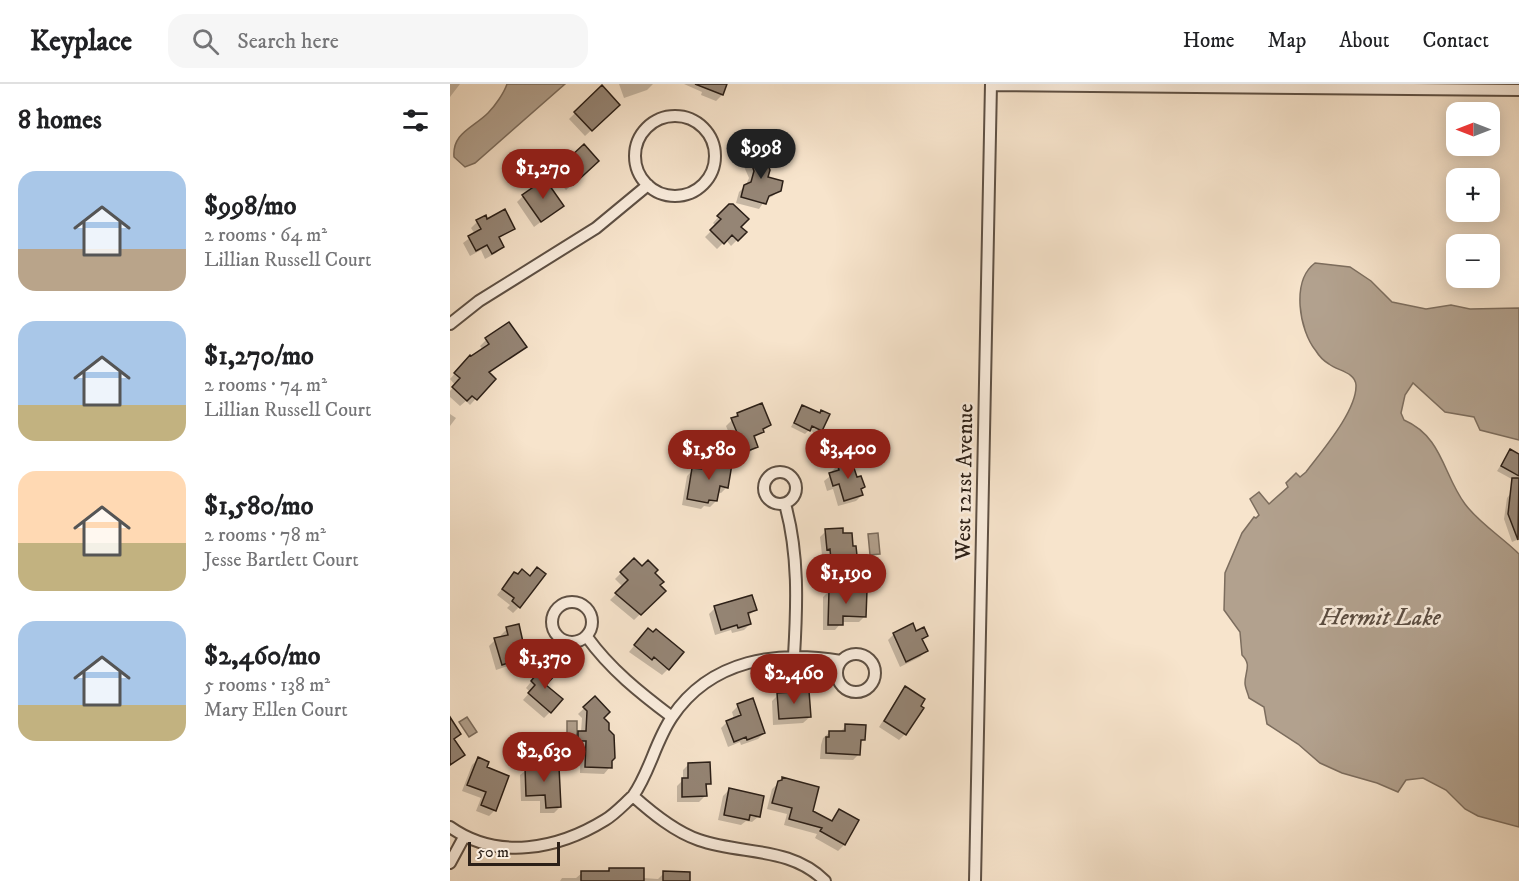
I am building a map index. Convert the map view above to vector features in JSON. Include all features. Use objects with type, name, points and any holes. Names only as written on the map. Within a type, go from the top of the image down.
[{"type":"street","points":[[991,84],[1519,90]]},
{"type":"street","name":"West 121st Avenue","points":[[975,881],[991,84]]},
{"type":"street","points":[[673,116],[698,123],[707,133],[714,151],[712,170],[705,182],[696,190],[684,195],[665,194],[648,185],[640,174],[636,162],[636,148],[640,136],[654,122],[673,116]]},
{"type":"street","points":[[450,324],[479,301],[597,228],[648,185]]},
{"type":"street","points":[[785,504],[794,547],[796,573],[794,656]]},
{"type":"street","points":[[586,637],[601,656],[641,694],[672,717]]},
{"type":"street","points":[[450,827],[464,837],[502,849],[540,847],[575,837],[607,819],[633,796],[646,776],[672,717],[694,693],[712,678],[747,662],[794,656],[841,661]]},
{"type":"street","points":[[633,796],[662,820],[697,840],[748,851],[777,854],[816,872],[825,881]]},
{"type":"street","points":[[450,863],[464,837]]},
{"type":"water","points":[[507,84],[565,84],[475,163],[465,167],[454,157],[456,142],[491,110]]},
{"type":"water","name":"Hermit Lake","points":[[1315,263],[1350,267],[1371,281],[1392,302],[1426,309],[1451,305],[1470,309],[1519,308],[1519,440],[1480,430],[1474,417],[1445,412],[1413,383],[1405,395],[1401,413],[1404,420],[1417,427],[1435,446],[1465,504],[1519,554],[1519,827],[1478,816],[1465,809],[1446,790],[1423,778],[1406,780],[1398,792],[1320,763],[1298,744],[1267,724],[1264,707],[1249,698],[1245,687],[1247,662],[1242,655],[1240,632],[1224,610],[1225,573],[1242,533],[1254,517],[1259,515],[1250,499],[1259,492],[1269,504],[1288,487],[1286,483],[1296,473],[1300,477],[1306,472],[1345,419],[1355,395],[1356,385],[1353,377],[1322,358],[1305,331],[1300,293],[1307,271]]},
{"type":"water","points":[[878,533],[880,554],[870,555],[868,534]]},
{"type":"water","points":[[853,578],[873,579],[872,588],[852,587]]},
{"type":"water","points":[[467,717],[477,732],[469,737],[459,722]]},
{"type":"water","points":[[567,721],[577,721],[577,742],[567,742]]},
{"type":"building","points":[[695,84],[727,84],[723,95]]},
{"type":"building","points":[[602,85],[620,105],[592,131],[574,112]]},
{"type":"building","points":[[584,144],[599,161],[573,185],[558,168]]},
{"type":"building","points":[[762,149],[770,170],[768,177],[783,181],[781,191],[769,196],[766,204],[741,197],[744,185],[751,182],[754,171],[748,155]]},
{"type":"building","points":[[545,179],[564,206],[541,222],[522,195]]},
{"type":"building","points":[[729,204],[733,204],[749,219],[741,227],[747,232],[738,241],[732,235],[724,244],[710,230],[721,219],[717,216]]},
{"type":"building","points":[[505,209],[515,229],[499,237],[504,247],[492,254],[487,245],[476,251],[468,236],[481,229],[476,220],[486,215],[487,219]]},
{"type":"building","points":[[509,322],[527,347],[489,372],[496,379],[477,400],[472,396],[467,401],[452,387],[460,378],[454,373],[470,355],[489,344],[485,338]]},
{"type":"building","points":[[762,403],[771,425],[763,429],[764,432],[754,436],[758,447],[745,452],[731,418],[738,416],[737,413]]},
{"type":"building","points":[[802,405],[820,413],[821,410],[830,414],[822,431],[812,426],[810,431],[794,423]]},
{"type":"building","points":[[1510,449],[1519,454],[1519,476],[1501,466]]},
{"type":"building","points":[[851,459],[857,477],[861,476],[865,487],[861,489],[863,495],[844,501],[839,484],[833,486],[829,473],[839,470],[837,463]]},
{"type":"building","points":[[710,460],[732,464],[728,488],[720,486],[717,501],[709,500],[708,503],[687,499],[692,468],[702,469],[703,464],[710,465]]},
{"type":"building","points":[[1512,478],[1519,478],[1518,540],[1508,514]]},
{"type":"building","points":[[843,528],[843,533],[852,533],[858,565],[836,567],[836,559],[831,560],[830,549],[827,550],[825,529]]},
{"type":"building","points":[[634,558],[642,566],[648,560],[658,570],[655,573],[664,582],[660,585],[666,591],[641,615],[615,593],[628,580],[620,572]]},
{"type":"building","points":[[537,567],[546,574],[520,608],[512,601],[514,598],[502,589],[514,572],[518,574],[522,569],[530,576]]},
{"type":"building","points":[[829,590],[867,590],[866,617],[843,616],[843,625],[828,625]]},
{"type":"building","points":[[752,595],[757,610],[748,613],[751,624],[721,630],[714,606]]},
{"type":"building","points":[[913,623],[916,631],[924,627],[928,636],[922,639],[928,651],[906,662],[893,633]]},
{"type":"building","points":[[519,624],[527,660],[518,663],[517,660],[502,665],[494,638],[508,635],[506,627]]},
{"type":"building","points":[[648,628],[653,632],[656,629],[684,652],[669,670],[654,657],[652,660],[634,645]]},
{"type":"building","points":[[544,665],[555,675],[546,685],[563,699],[551,713],[528,693],[535,685],[531,681]]},
{"type":"building","points":[[905,686],[925,699],[921,706],[924,708],[906,735],[884,721]]},
{"type":"building","points":[[809,691],[811,717],[779,719],[777,693]]},
{"type":"building","points":[[595,696],[610,712],[604,718],[614,735],[615,758],[612,761],[612,768],[585,767],[586,741],[578,741],[578,731],[586,731],[587,711],[583,707]]},
{"type":"building","points":[[753,698],[765,733],[734,742],[726,721],[741,715],[737,704]]},
{"type":"building","points":[[450,717],[461,734],[454,739],[465,755],[450,765]]},
{"type":"building","points":[[845,724],[866,725],[865,740],[861,740],[860,755],[826,753],[826,737],[829,737],[829,731],[845,731]]},
{"type":"building","points":[[478,757],[489,762],[487,767],[509,776],[496,811],[481,805],[486,792],[467,785]]},
{"type":"building","points":[[552,759],[552,767],[559,767],[561,807],[546,808],[545,795],[526,796],[525,767],[538,767],[538,760]]},
{"type":"building","points":[[710,762],[711,784],[706,784],[707,796],[682,797],[682,778],[688,778],[688,763]]},
{"type":"building","points":[[782,777],[819,787],[813,811],[832,821],[839,809],[859,820],[845,845],[820,831],[822,828],[789,819],[792,808],[772,803],[778,781],[782,780]]},
{"type":"building","points":[[729,788],[764,796],[760,817],[750,815],[749,820],[724,815]]},
{"type":"building","points":[[609,868],[644,868],[644,881],[581,881],[581,871],[609,871]]},
{"type":"building","points":[[663,871],[690,872],[690,881],[663,881]]}]
